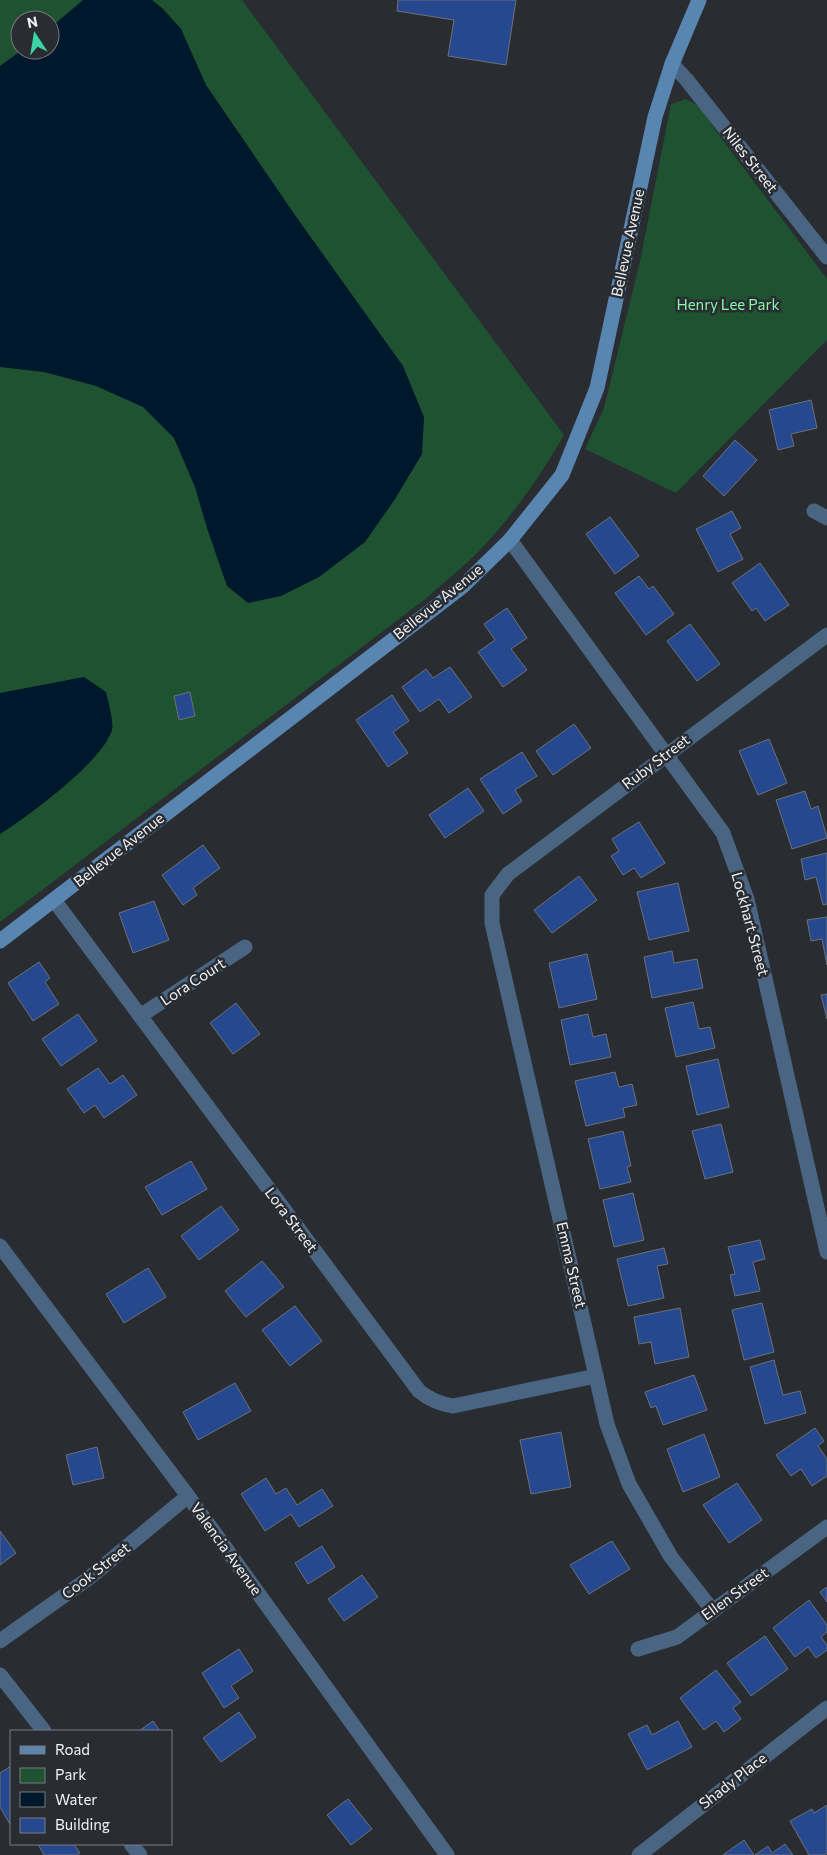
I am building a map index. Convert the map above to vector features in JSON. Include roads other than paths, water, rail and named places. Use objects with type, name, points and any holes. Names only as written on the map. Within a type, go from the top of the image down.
[{"type":"street","name":"Bellevue Avenue","points":[[0,941],[463,586],[510,540],[562,474],[597,388],[656,117],[672,64],[699,0]]},
{"type":"street","name":"Niles Street","points":[[672,64],[686,79],[827,257]]},
{"type":"street","name":"Lockhart Street","points":[[510,540],[722,833],[747,899],[827,1252]]},
{"type":"street","name":"Ruby Street","points":[[492,895],[508,874],[827,635]]},
{"type":"street","name":"Emma Street","points":[[492,895],[492,923],[607,1424],[629,1484],[671,1558],[713,1611]]},
{"type":"street","name":"Lora Street","points":[[54,900],[419,1392],[441,1404],[454,1406],[596,1376]]},
{"type":"street","name":"Lora Court","points":[[140,1016],[245,947]]},
{"type":"street","name":"Valencia Avenue","points":[[0,1246],[188,1496],[448,1855]]},
{"type":"street","name":"Cook Street","points":[[0,1641],[89,1578],[188,1496]]},
{"type":"street","name":"Ellen Street","points":[[638,1649],[677,1637],[827,1527]]},
{"type":"street","points":[[0,1675],[43,1730]]},
{"type":"street","name":"Shady Place","points":[[638,1855],[827,1708]]},
{"type":"street","points":[[132,1845],[140,1855]]},
{"type":"water","points":[[83,0],[152,0],[163,9],[181,29],[206,85],[297,218],[403,366],[424,417],[422,454],[395,499],[365,542],[319,577],[281,596],[248,603],[227,586],[195,487],[174,438],[143,407],[96,386],[44,372],[0,367],[0,66],[10,59],[60,60],[60,20]]},
{"type":"water","points":[[84,677],[106,692],[111,711],[112,730],[106,743],[95,757],[64,787],[0,834],[0,693]]},
{"type":"park label","name":"Henry Lee Park","points":[[728,305]]}]
